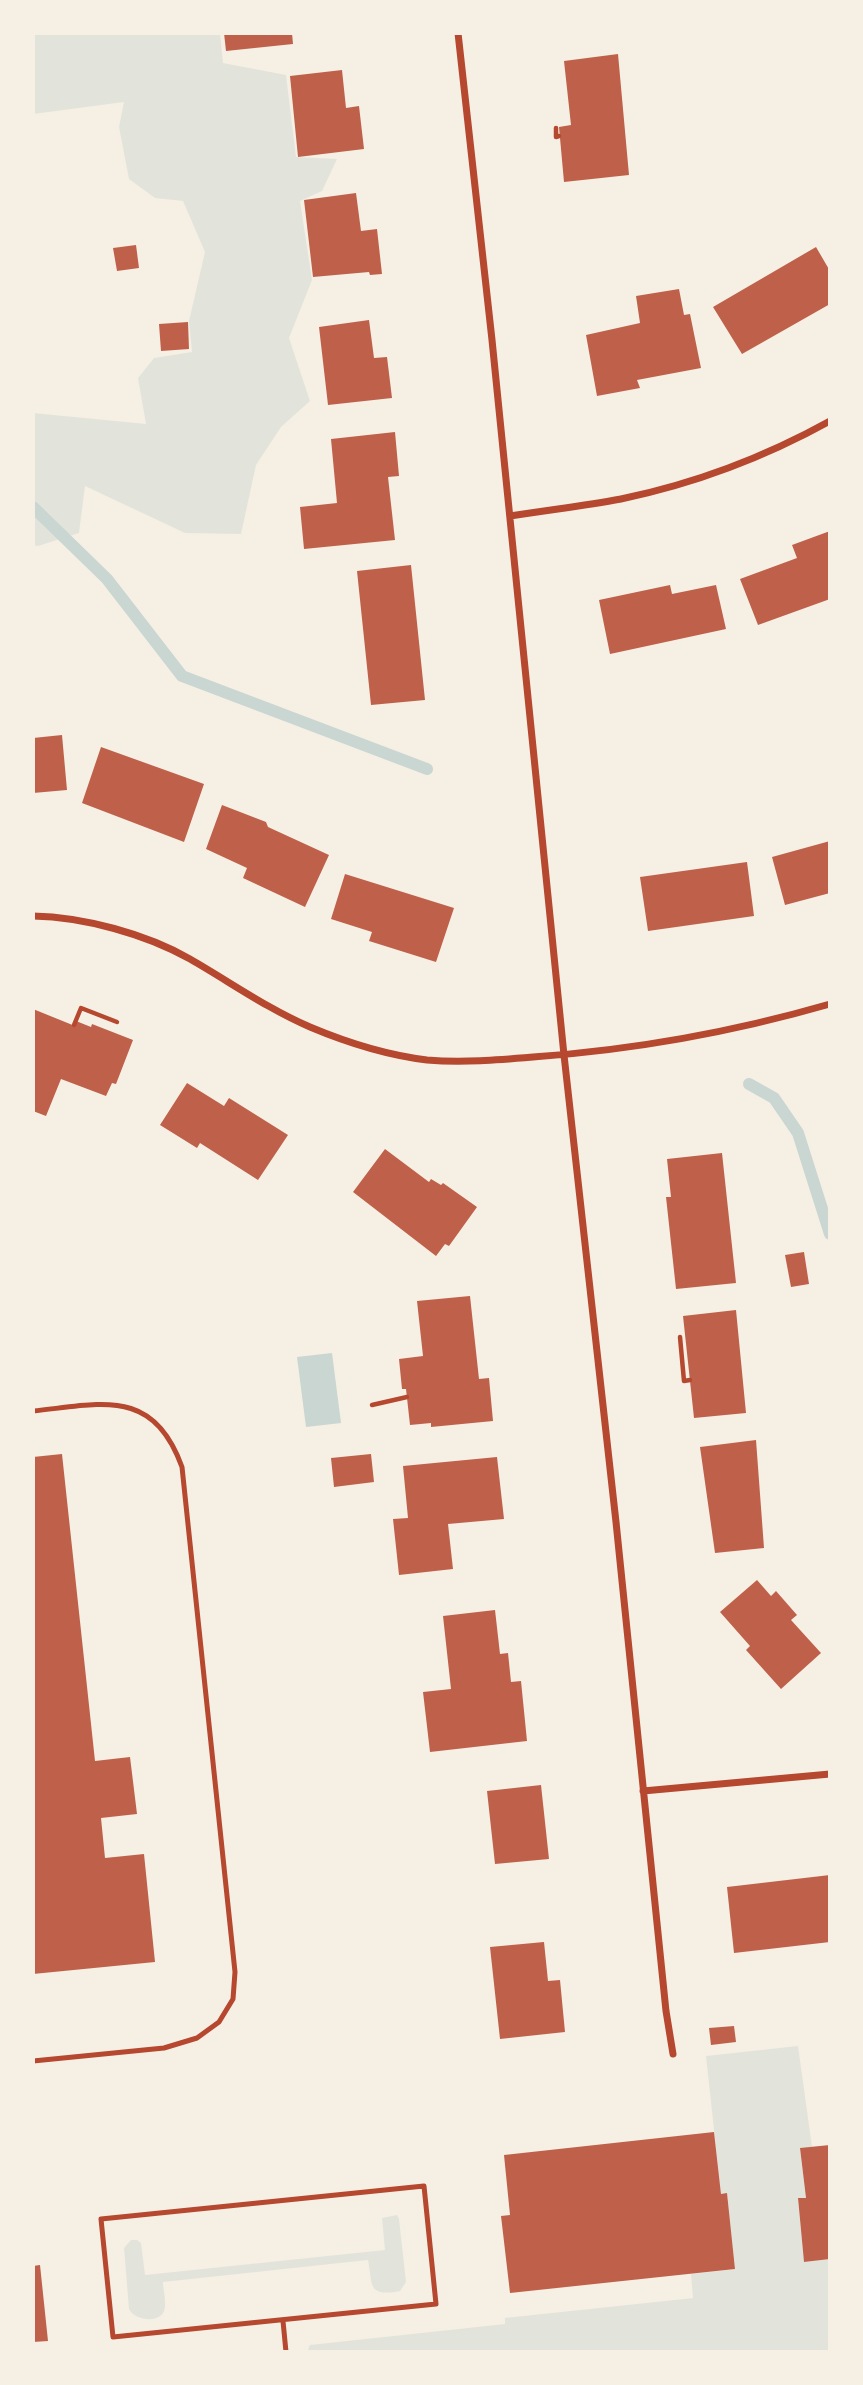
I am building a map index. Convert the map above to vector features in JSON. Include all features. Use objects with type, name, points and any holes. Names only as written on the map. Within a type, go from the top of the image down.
[{"type":"street","points":[[458,33],[564,1055],[616,1522],[666,2011],[673,2054]]},
{"type":"street","points":[[510,516],[620,499],[682,483],[788,444],[830,421]]},
{"type":"street","points":[[33,915],[57,916],[124,932],[187,958],[308,1026],[392,1055],[429,1060],[483,1061],[564,1055],[681,1039],[830,1004]]},
{"type":"street","points":[[643,1791],[830,1774]]},
{"type":"lane","points":[[33,1411],[109,1404],[132,1408],[151,1418],[164,1432],[182,1467],[235,1972],[233,1999],[219,2022],[197,2038],[163,2048],[33,2061]]},
{"type":"lane","points":[[424,2186],[436,2304],[283,2320],[113,2337],[101,2219],[424,2186]]},
{"type":"lane","points":[[283,2320],[286,2352]]},
{"type":"path","points":[[555,128],[556,137],[559,136]]},
{"type":"path","points":[[74,1025],[81,1008],[117,1022]]},
{"type":"path","points":[[680,1337],[684,1381],[690,1380]]},
{"type":"path","points":[[372,1405],[407,1397]]},
{"type":"shaded area","points":[[33,33],[220,33],[223,63],[286,75],[296,157],[337,159],[322,191],[300,201],[312,280],[289,338],[310,401],[281,427],[256,465],[241,534],[185,533],[85,486],[79,533],[38,546],[33,545],[33,413],[146,424],[138,378],[154,358],[192,352],[189,321],[205,252],[183,201],[155,198],[129,179],[119,127],[124,102],[33,114]]},
{"type":"shaded area","points":[[332,1353],[341,1423],[306,1427],[297,1357]]},
{"type":"shaded area","points":[[798,2046],[812,2147],[800,2149],[806,2198],[798,2199],[804,2262],[830,2259],[830,2352],[307,2352],[310,2345],[505,2324],[505,2318],[693,2298],[691,2274],[735,2269],[727,2194],[721,2194],[706,2056]]},
{"type":"shaded area","points":[[397,2215],[406,2282],[400,2291],[377,2290],[372,2282],[368,2260],[163,2282],[165,2304],[161,2315],[146,2319],[136,2316],[129,2309],[124,2248],[131,2240],[141,2243],[145,2275],[385,2250],[382,2218]]},
{"type":"building","points":[[224,33],[292,33],[293,44],[226,51]]},
{"type":"building","points":[[618,54],[629,175],[564,182],[559,127],[571,125],[564,61]]},
{"type":"building","points":[[342,70],[346,108],[359,106],[364,149],[298,157],[290,76]]},
{"type":"building","points":[[356,193],[361,231],[377,229],[382,274],[370,275],[369,272],[313,277],[304,200]]},
{"type":"building","points":[[136,245],[139,268],[117,271],[113,248]]},
{"type":"building","points":[[816,247],[830,271],[830,304],[742,354],[713,307]]},
{"type":"building","points":[[679,289],[684,315],[690,314],[701,368],[637,380],[640,388],[597,396],[586,335],[640,323],[636,296]]},
{"type":"building","points":[[369,320],[374,358],[387,357],[392,398],[328,405],[319,327]]},
{"type":"building","points":[[188,322],[189,349],[161,351],[159,324]]},
{"type":"building","points":[[395,432],[399,476],[388,477],[395,540],[304,549],[300,507],[337,503],[331,439]]},
{"type":"building","points":[[830,531],[830,599],[758,625],[740,579],[797,558],[792,545]]},
{"type":"building","points":[[411,565],[425,700],[371,705],[357,571]]},
{"type":"building","points":[[670,585],[672,594],[716,585],[726,629],[610,654],[599,600]]},
{"type":"building","points":[[62,735],[67,790],[33,793],[33,738]]},
{"type":"building","points":[[101,747],[204,784],[184,842],[82,803]]},
{"type":"building","points":[[222,805],[266,822],[268,827],[329,855],[305,907],[243,878],[247,868],[206,849]]},
{"type":"building","points":[[830,841],[830,893],[785,905],[772,857]]},
{"type":"building","points":[[747,862],[754,916],[648,931],[640,877]]},
{"type":"building","points":[[345,874],[454,908],[436,962],[369,941],[372,932],[331,919]]},
{"type":"building","points":[[33,1009],[75,1026],[76,1021],[91,1027],[92,1024],[133,1040],[116,1084],[112,1083],[106,1096],[61,1079],[46,1116],[33,1111]]},
{"type":"building","points":[[187,1083],[224,1106],[229,1098],[288,1135],[258,1180],[200,1143],[197,1148],[160,1125]]},
{"type":"building","points":[[385,1149],[429,1182],[431,1179],[441,1185],[443,1183],[477,1207],[449,1246],[445,1244],[436,1256],[353,1192]]},
{"type":"building","points":[[722,1153],[736,1283],[676,1289],[666,1197],[671,1197],[667,1159]]},
{"type":"building","points":[[804,1252],[809,1284],[791,1287],[785,1255]]},
{"type":"building","points":[[470,1296],[479,1379],[489,1378],[493,1421],[431,1427],[431,1423],[410,1425],[399,1359],[423,1356],[417,1301]]},
{"type":"building","points":[[736,1310],[746,1413],[694,1418],[683,1316]]},
{"type":"building","points":[[756,1440],[764,1548],[715,1553],[700,1447]]},
{"type":"building","points":[[62,1454],[95,1761],[130,1757],[137,1814],[101,1818],[105,1858],[144,1854],[155,1962],[33,1974],[33,1457]]},
{"type":"building","points":[[371,1454],[374,1482],[334,1487],[331,1458]]},
{"type":"building","points":[[497,1457],[504,1519],[448,1524],[453,1569],[399,1575],[393,1519],[408,1518],[403,1466]]},
{"type":"building","points":[[757,1580],[771,1596],[776,1591],[797,1615],[791,1620],[821,1653],[781,1689],[746,1650],[750,1646],[720,1612]]},
{"type":"building","points":[[495,1610],[500,1654],[508,1653],[511,1682],[521,1681],[527,1741],[430,1752],[423,1692],[451,1689],[443,1616]]},
{"type":"building","points":[[541,1785],[549,1859],[495,1864],[487,1791]]},
{"type":"building","points":[[830,1875],[830,1942],[734,1953],[727,1887]]},
{"type":"building","points":[[544,1942],[548,1981],[560,1980],[565,2032],[500,2039],[490,1947]]},
{"type":"building","points":[[734,2026],[736,2042],[711,2045],[709,2028]]},
{"type":"building","points":[[714,2132],[721,2194],[727,2193],[735,2269],[510,2293],[501,2216],[510,2215],[504,2155]]},
{"type":"building","points":[[830,2145],[830,2259],[804,2262],[798,2198],[806,2198],[800,2148]]},
{"type":"building","points":[[40,2265],[48,2341],[33,2342],[33,2266]]},
{"type":"waterway","points":[[33,507],[107,579],[182,676],[427,769]]},
{"type":"waterway","points":[[749,1084],[774,1098],[798,1133],[830,1234]]}]
